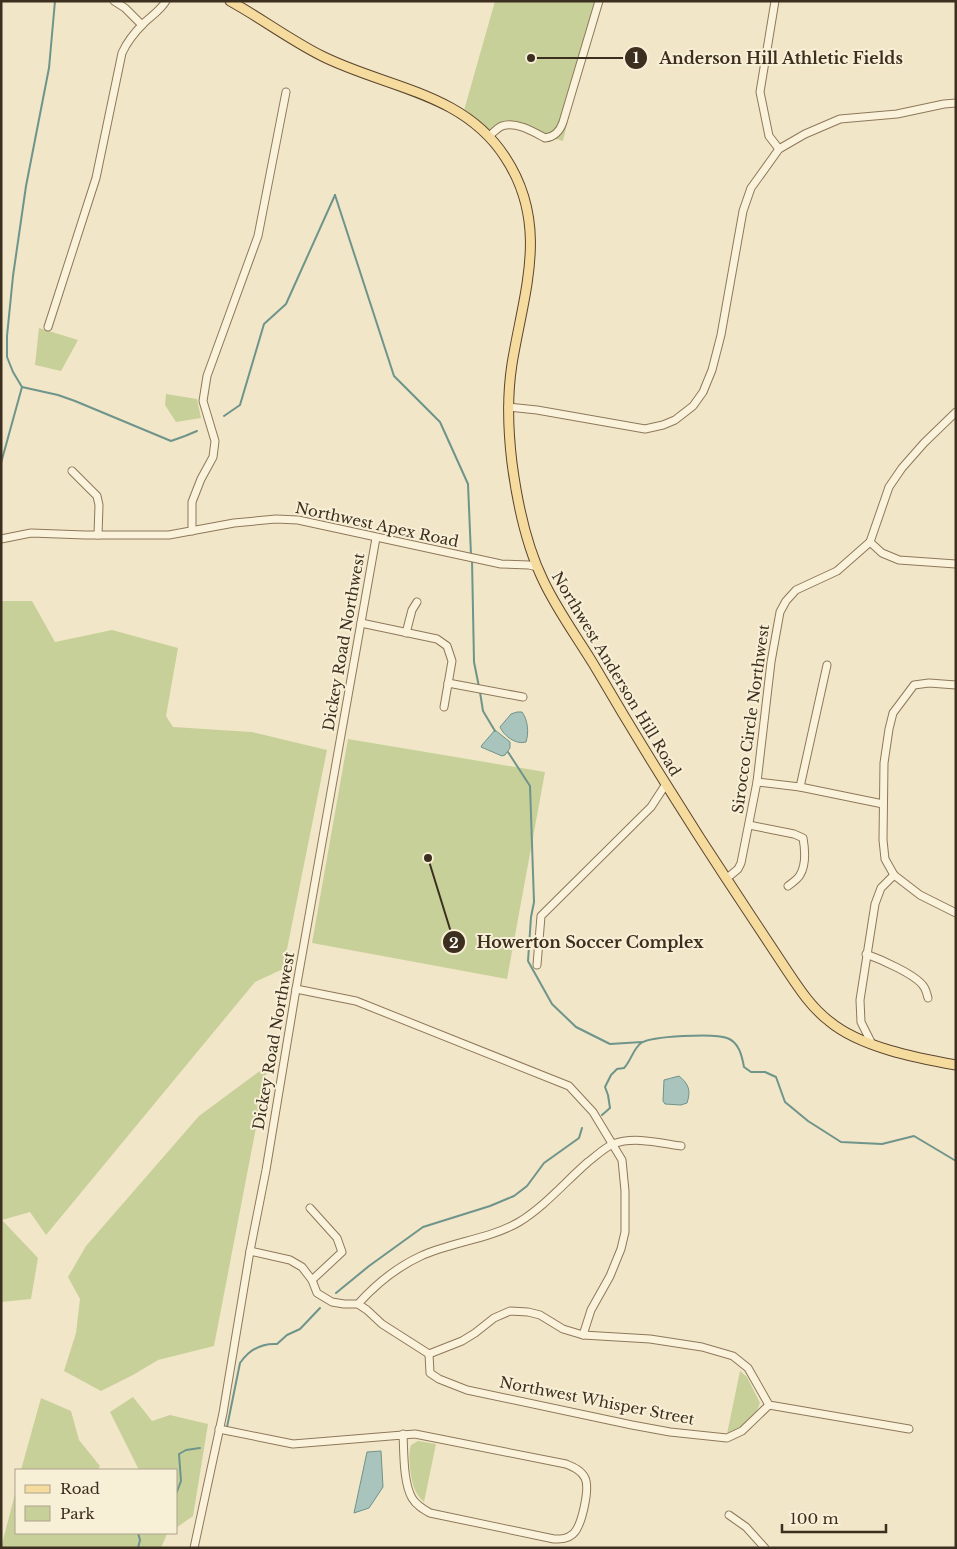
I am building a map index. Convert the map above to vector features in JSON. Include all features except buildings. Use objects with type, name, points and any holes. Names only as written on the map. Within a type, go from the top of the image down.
[{"type":"main road","name":"Northwest Anderson Hill Road","points":[[230,1],[329,60],[453,108],[477,124],[489,136],[507,160],[518,181],[526,203],[531,227],[531,260],[512,364],[508,407],[510,449],[530,546],[546,587],[631,729],[726,879],[812,1006],[836,1027],[872,1044],[912,1056],[956,1065]]},
{"type":"street","points":[[114,1],[125,8],[142,25]]},
{"type":"street","points":[[48,327],[96,178],[122,53],[127,41],[166,1]]},
{"type":"street","points":[[489,136],[500,127],[509,125],[537,133],[545,138],[553,136],[559,131],[599,1]]},
{"type":"street","points":[[775,1],[760,92],[769,136],[779,149]]},
{"type":"street","points":[[192,531],[192,502],[201,479],[213,457],[215,441],[204,401],[207,376],[258,236],[286,92]]},
{"type":"street","points":[[508,407],[537,410],[645,429],[675,420],[693,406],[703,392],[712,370],[721,335],[743,211],[751,188],[779,149],[805,134],[840,119],[897,114],[944,104],[956,104]]},
{"type":"street","name":"Sirocco Circle Northwest","points":[[726,879],[741,864],[749,825],[757,782],[771,662],[780,612],[786,601],[796,590],[837,571],[870,542],[889,488],[902,468],[924,443],[956,412]]},
{"type":"street","points":[[72,471],[97,496],[99,505],[98,535]]},
{"type":"street","name":"Northwest Apex Road","points":[[1,539],[31,532],[98,535],[169,535],[234,523],[276,519],[298,520],[502,564],[537,567]]},
{"type":"street","name":"Dickey Road Northwest","points":[[194,1548],[219,1429],[266,1170],[376,538]]},
{"type":"street","points":[[870,542],[882,554],[899,560],[956,564]]},
{"type":"street","points":[[406,633],[412,610],[417,602]]},
{"type":"street","points":[[361,623],[437,639],[447,646],[452,661],[444,707]]},
{"type":"street","points":[[800,787],[827,665]]},
{"type":"street","points":[[448,683],[523,697]]},
{"type":"street","points":[[956,684],[929,683],[914,685],[893,713],[884,763],[883,804],[883,840],[886,859],[894,875],[920,895],[956,913]]},
{"type":"street","points":[[757,782],[800,787],[883,804]]},
{"type":"street","points":[[537,965],[541,916],[651,807],[666,784]]},
{"type":"street","points":[[749,825],[794,834],[803,838],[805,849],[804,862],[800,875],[788,886]]},
{"type":"street","points":[[872,1044],[861,1022],[860,1000],[875,904],[881,888],[894,875]]},
{"type":"street","points":[[866,954],[886,961],[913,977],[924,985],[928,998]]},
{"type":"street","points":[[296,989],[356,1001],[569,1086],[593,1112],[622,1160],[626,1209],[625,1232],[621,1249],[610,1276],[591,1310],[583,1335]]},
{"type":"street","points":[[358,1304],[383,1279],[422,1255],[488,1235],[517,1223],[536,1210],[581,1168],[612,1144],[627,1141],[647,1141],[681,1146]]},
{"type":"street","points":[[310,1208],[337,1238],[342,1252],[312,1280]]},
{"type":"street","points":[[250,1251],[290,1260],[302,1266],[312,1280],[317,1293],[332,1302],[358,1304],[382,1324],[429,1354],[462,1341],[494,1318],[510,1311],[528,1312],[540,1316],[563,1329],[583,1335],[650,1339],[702,1347],[733,1356],[748,1368],[769,1405],[909,1429]]},
{"type":"street","name":"Northwest Whisper Street","points":[[429,1354],[430,1373],[467,1390],[670,1432],[727,1438],[742,1431],[769,1405]]},
{"type":"street","points":[[219,1429],[293,1444],[403,1434],[423,1435],[566,1464],[579,1470],[585,1478],[587,1489],[579,1527],[565,1539],[554,1539],[430,1513],[420,1508],[412,1498],[407,1484],[403,1434]]},
{"type":"street","points":[[729,1515],[746,1527],[765,1548]]},
{"type":"green space","points":[[495,1],[596,1],[563,141],[509,125],[489,136],[463,114]]},
{"type":"green space","points":[[39,328],[78,340],[61,371],[35,365]]},
{"type":"green space","points":[[166,394],[197,399],[201,418],[176,422],[165,405]]},
{"type":"green space","points":[[1,601],[32,601],[55,642],[112,630],[178,648],[166,716],[173,727],[252,732],[327,750],[283,969],[255,982],[46,1235],[30,1212],[2,1220],[38,1258],[31,1299],[1,1302]]},
{"type":"green space","points":[[348,739],[545,772],[507,979],[312,943]]},
{"type":"green space","points":[[268,1065],[214,1346],[158,1360],[101,1391],[64,1371],[76,1333],[80,1299],[68,1277],[86,1246],[199,1116]]},
{"type":"green space","points":[[740,1371],[747,1377],[760,1403],[755,1413],[747,1422],[727,1434]]},
{"type":"green space","points":[[133,1397],[152,1421],[170,1415],[208,1424],[193,1516],[178,1527],[178,1469],[138,1469],[110,1412]]},
{"type":"green space","points":[[41,1398],[71,1411],[79,1440],[100,1466],[98,1469],[21,1469]]},
{"type":"green space","points":[[418,1441],[436,1444],[424,1502],[414,1488],[410,1469],[409,1455],[411,1445]]},
{"type":"green space","points":[[15,1494],[15,1534],[167,1534],[161,1548],[1,1548]]},
{"type":"water","points":[[522,712],[527,723],[526,742],[522,743],[504,734],[500,727],[511,714]]},
{"type":"water","points":[[495,730],[510,742],[510,748],[502,756],[481,747]]},
{"type":"water","points":[[679,1076],[688,1088],[687,1103],[681,1105],[665,1104],[663,1101],[664,1080]]},
{"type":"water","points":[[381,1451],[383,1487],[369,1508],[354,1513],[367,1452]]},
{"type":"waterway","points":[[1,463],[22,387],[7,357],[7,336],[13,276],[26,186],[49,68],[55,1]]},
{"type":"waterway","points":[[335,195],[394,376],[440,422],[468,484],[471,555]]},
{"type":"waterway","points":[[224,416],[240,405],[264,324],[286,304],[335,195]]},
{"type":"waterway","points":[[22,387],[75,401],[171,441],[197,431]]},
{"type":"waterway","points":[[472,560],[474,662],[479,687]]},
{"type":"waterway","points":[[480,692],[483,711],[495,731]]},
{"type":"waterway","points":[[508,752],[530,786],[534,902],[528,961],[552,1004],[576,1027],[610,1044],[642,1042]]},
{"type":"waterway","points":[[602,1115],[610,1108],[605,1087],[611,1075],[617,1069],[624,1068],[641,1043],[669,1037],[720,1036],[731,1040],[737,1046],[744,1067],[751,1072],[765,1072],[776,1077],[785,1102],[808,1121],[841,1142],[882,1144],[914,1136],[956,1161]]},
{"type":"waterway","points":[[336,1293],[369,1266],[423,1227],[490,1206],[514,1196],[527,1186],[544,1163],[579,1138],[582,1128]]},
{"type":"waterway","points":[[227,1427],[240,1363],[256,1348],[277,1344],[287,1335],[300,1329],[320,1308]]},
{"type":"waterway","points":[[178,1489],[181,1481],[179,1454],[186,1450],[200,1448]]},
{"type":"waterway","points":[[138,1534],[140,1540],[138,1548]]},
{"type":"place","name":"Anderson Hill Athletic Fields","points":[[531,58]]},
{"type":"place","name":"Howerton Soccer Complex","points":[[428,858]]}]
